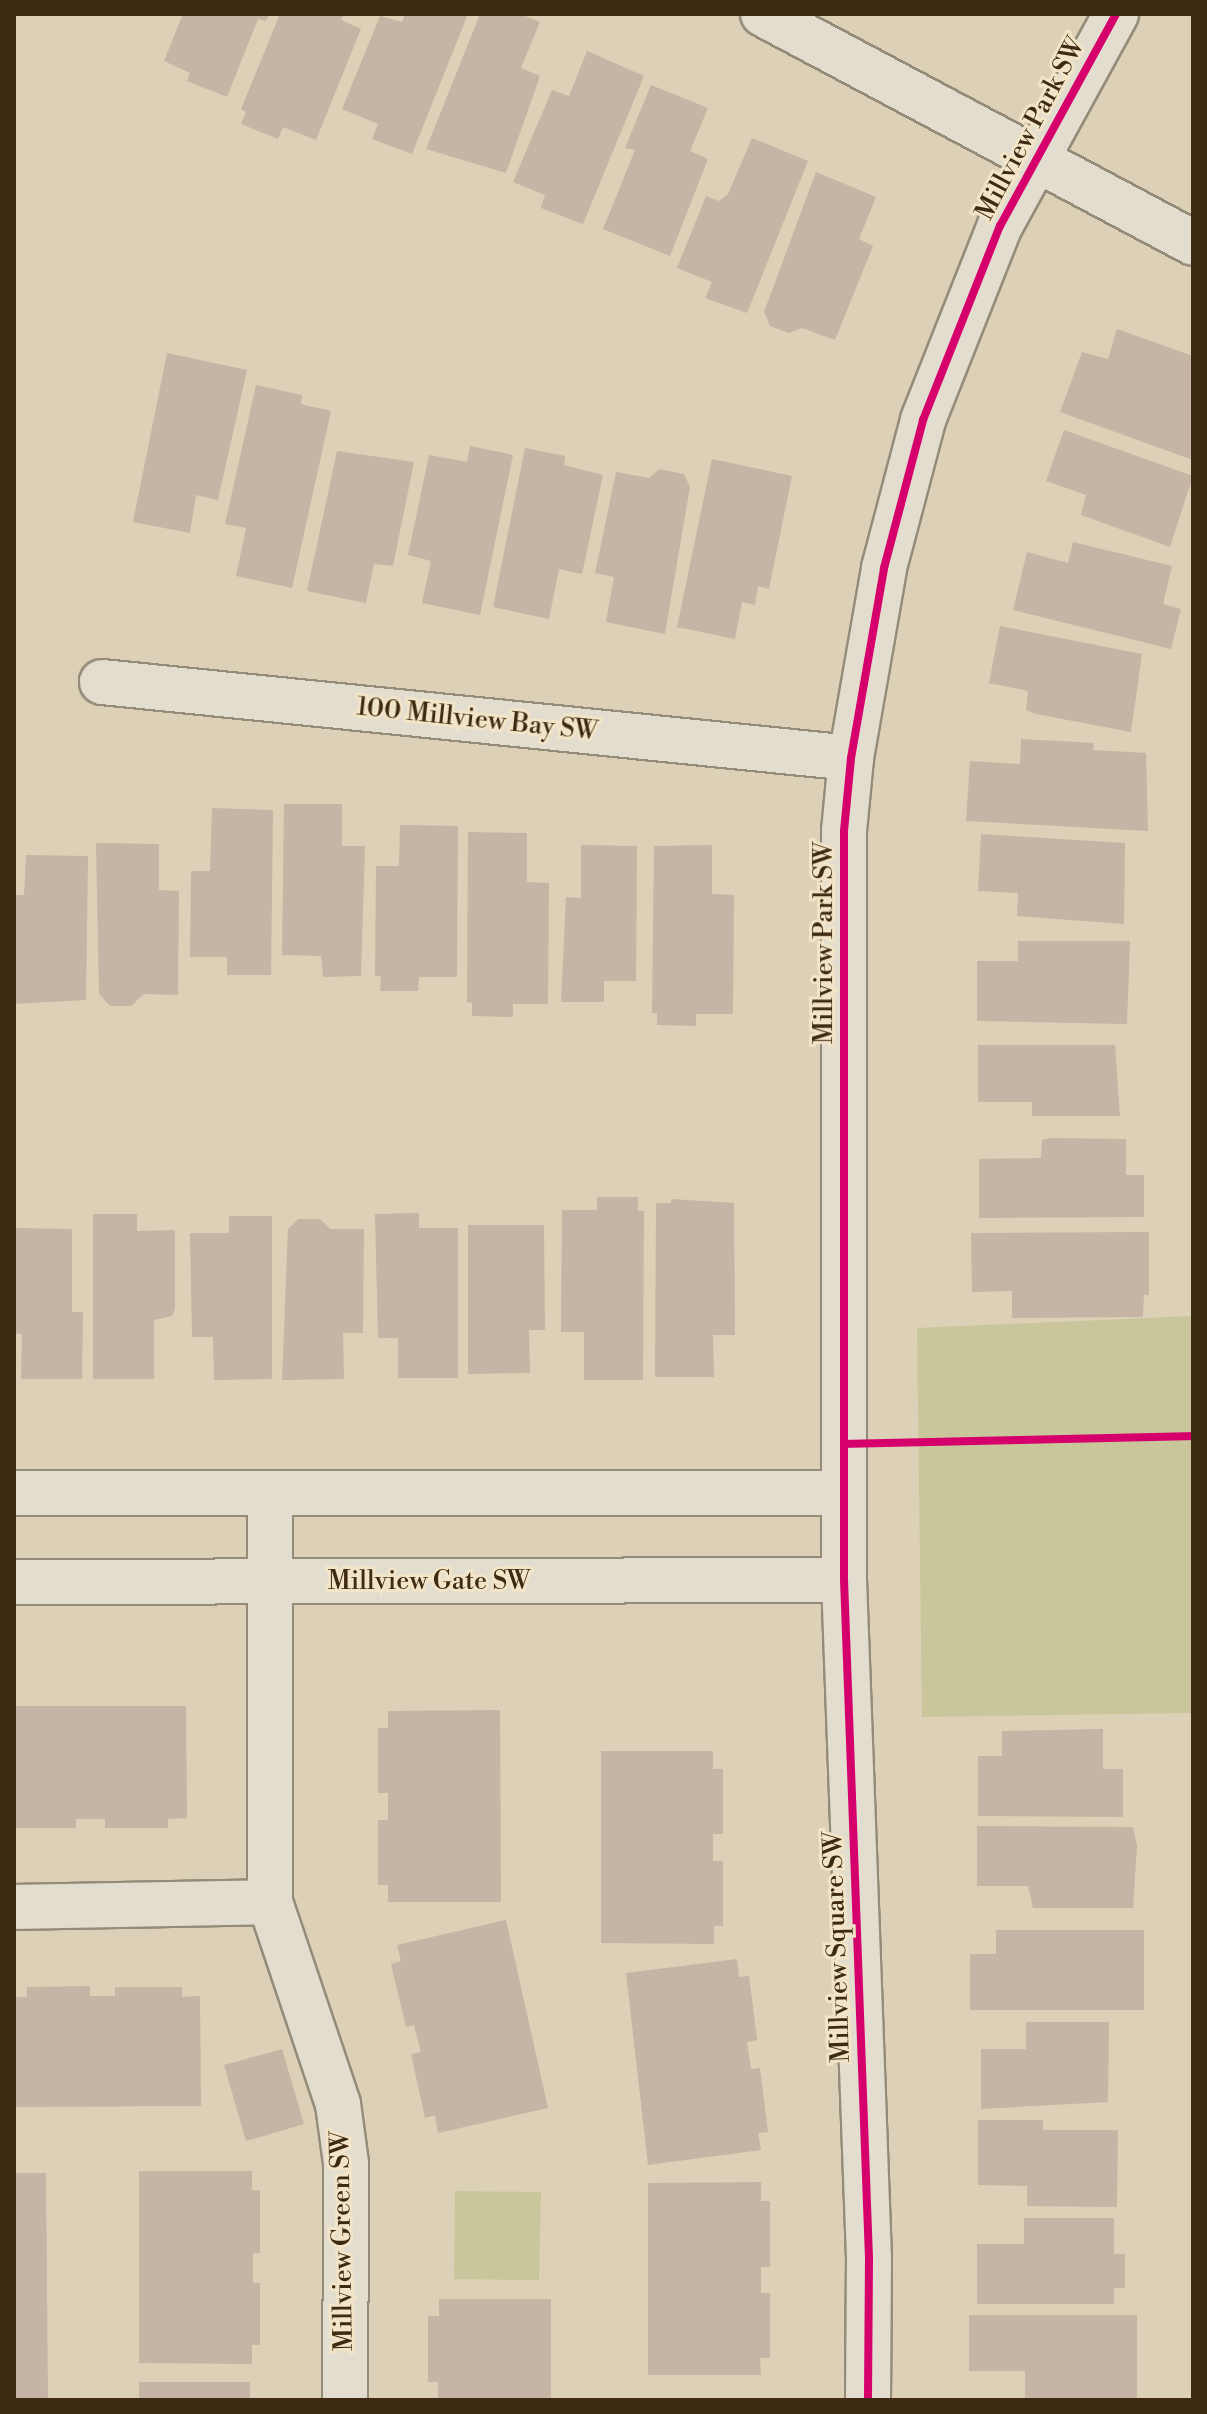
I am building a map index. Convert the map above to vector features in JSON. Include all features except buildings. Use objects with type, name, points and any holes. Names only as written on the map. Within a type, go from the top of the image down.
[{"type":"street","points":[[763,14],[1038,156],[1193,243]]},
{"type":"street","name":"Millview Park SW","points":[[844,1493],[844,831],[851,758],[884,568],[923,420],[1000,226],[1116,14]]},
{"type":"street","name":"100 Millview Bay SW","points":[[102,682],[851,758]]},
{"type":"street","points":[[14,1493],[844,1493]]},
{"type":"street","name":"Millview Green SW","points":[[270,1493],[270,1902],[338,2104],[346,2163],[345,2400]]},
{"type":"street","name":"Millview Square SW","points":[[844,1493],[844,1580],[869,2258],[868,2400]]},
{"type":"street","name":"Millview Gate SW","points":[[14,1582],[844,1580]]},
{"type":"street","points":[[14,1907],[270,1902]]},
{"type":"shaded area","points":[[1193,1316],[1193,1713],[922,1717],[917,1328]]},
{"type":"shaded area","points":[[455,2191],[541,2192],[539,2280],[454,2279]]},
{"type":"cycle path","points":[[868,2400],[869,2258],[844,1580],[844,831],[851,758],[884,568],[923,420],[1000,226],[1116,14]]},
{"type":"cycle path","points":[[845,1444],[1193,1436]]}]
